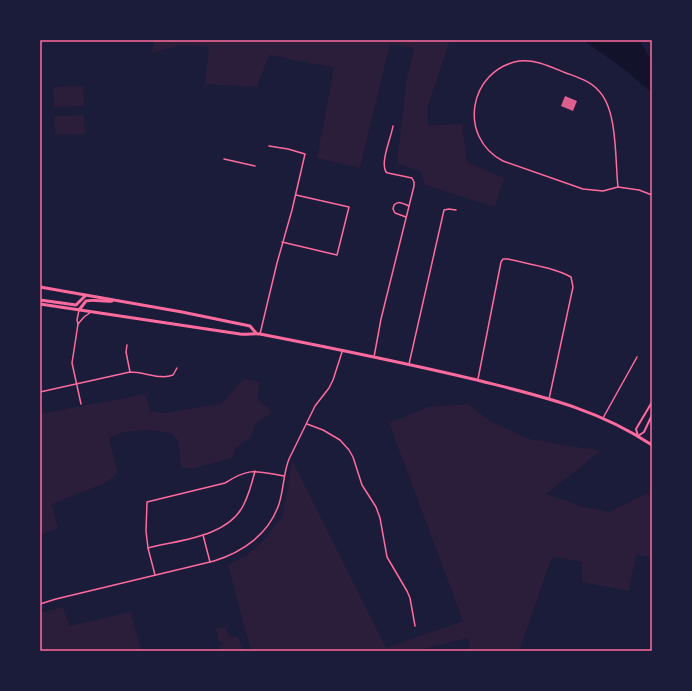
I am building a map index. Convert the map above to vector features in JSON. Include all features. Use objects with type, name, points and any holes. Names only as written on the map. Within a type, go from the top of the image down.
[{"type":"highway","points":[[40,287],[182,312],[250,326],[258,333]]},
{"type":"highway","points":[[40,300],[76,305],[85,296]]},
{"type":"highway","points":[[79,310],[86,301],[116,301]]},
{"type":"highway","points":[[40,304],[244,335],[258,333],[409,364],[549,399],[586,410],[638,436],[652,445]]},
{"type":"street","points":[[618,188],[612,120],[608,105],[598,89],[588,82],[565,72],[540,63],[528,61],[516,61],[506,65],[488,78],[477,96],[474,115],[481,141],[485,148],[494,156],[512,165],[583,189],[603,191],[618,188],[639,190],[652,195]]},
{"type":"street","points":[[374,357],[381,319],[414,186],[412,178],[388,173],[384,169],[393,126]]},
{"type":"street","points":[[258,333],[296,195],[305,154],[269,146]]},
{"type":"street","points":[[224,159],[255,166]]},
{"type":"street","points":[[282,242],[338,255],[349,207],[296,195]]},
{"type":"street","points":[[406,218],[395,212],[393,209],[394,205],[400,202],[409,206]]},
{"type":"street","points":[[409,364],[444,210],[449,208],[456,210]]},
{"type":"street","points":[[477,381],[501,262],[508,259],[542,267],[568,276],[572,280],[573,287],[549,399]]},
{"type":"street","points":[[79,310],[72,363],[80,404]]},
{"type":"street","points":[[78,324],[91,312]]},
{"type":"street","points":[[127,345],[126,352],[130,372]]},
{"type":"street","points":[[40,604],[210,562],[237,552],[247,546],[261,534],[272,519],[279,504],[289,459],[315,406],[329,388],[333,380],[343,350]]},
{"type":"street","points":[[603,418],[637,356]]},
{"type":"street","points":[[40,392],[130,372],[141,372],[167,377],[173,375],[177,368]]},
{"type":"street","points":[[652,402],[636,429],[638,436],[644,432],[652,415]]},
{"type":"street","points":[[307,424],[323,430],[340,440],[353,457],[364,491],[376,507],[380,518],[387,557],[407,591],[415,626]]},
{"type":"street","points":[[155,575],[148,548],[146,531],[147,502],[225,483],[234,477],[248,472],[255,471],[284,476]]},
{"type":"street","points":[[148,548],[215,531],[227,524],[236,516],[243,506],[251,488],[255,471]]},
{"type":"street","points":[[203,534],[210,562]]},
{"type":"shaded area","points":[[154,40],[450,40],[427,108],[428,125],[462,124],[467,162],[504,178],[495,207],[425,185],[421,172],[397,163],[406,83],[414,48],[390,44],[360,168],[317,158],[334,68],[269,55],[257,87],[205,84],[209,47],[180,45],[152,53]]},
{"type":"shaded area","points":[[583,40],[639,40],[652,61],[652,93],[624,69]]},
{"type":"shaded area","points":[[83,86],[84,106],[54,107],[53,87]]},
{"type":"shaded area","points":[[84,115],[85,134],[55,135],[54,116]]},
{"type":"shaded area","points":[[244,379],[259,382],[258,399],[273,412],[256,423],[251,436],[235,449],[232,458],[195,468],[181,468],[178,440],[171,433],[148,430],[123,432],[109,438],[118,473],[105,483],[52,504],[58,528],[40,535],[40,414],[145,394],[150,411],[162,413],[221,404]]},
{"type":"shaded area","points":[[468,404],[490,421],[529,439],[601,451],[546,494],[583,507],[609,512],[648,493],[652,500],[652,557],[636,555],[629,591],[582,582],[582,562],[552,557],[519,651],[470,651],[468,638],[415,651],[251,651],[228,565],[247,555],[266,538],[283,515],[292,460],[386,648],[463,621],[389,423],[429,407]]},
{"type":"shaded area","points":[[63,607],[69,626],[131,612],[141,651],[40,651],[40,613]]},
{"type":"shaded area","points":[[225,627],[228,635],[238,637],[243,651],[220,651],[220,646],[223,642],[219,642],[216,629]]},
{"type":"building","points":[[565,96],[577,101],[573,111],[561,106]]}]
